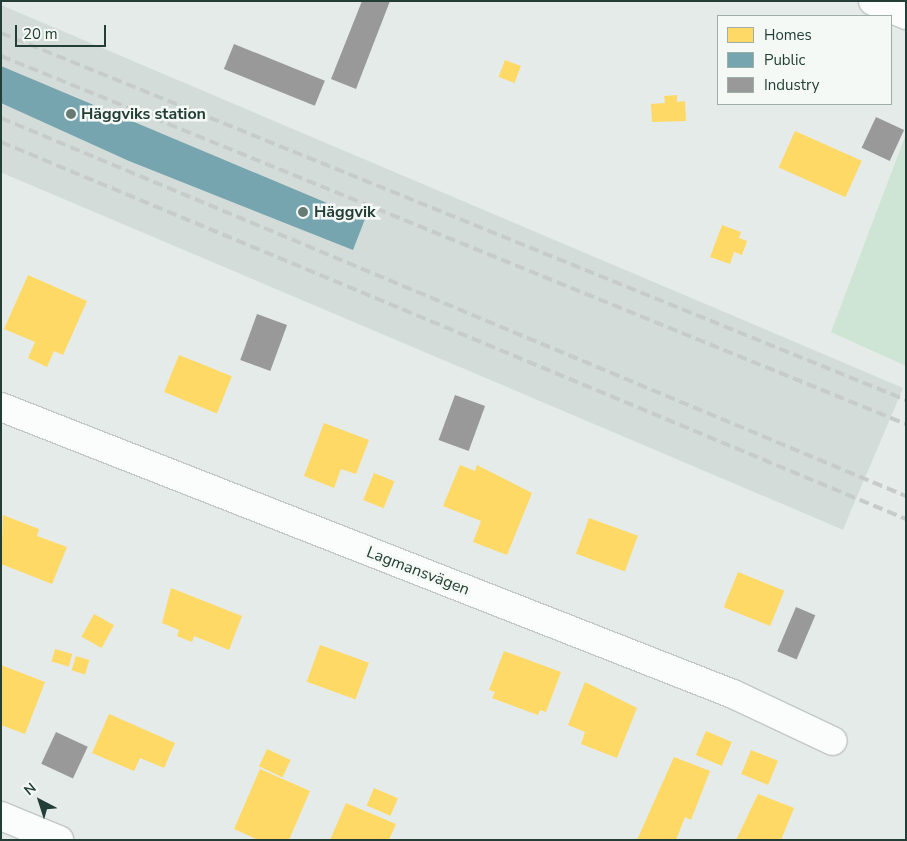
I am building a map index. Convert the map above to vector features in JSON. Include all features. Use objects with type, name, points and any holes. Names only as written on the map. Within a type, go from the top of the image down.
[{"type":"street","points":[[873,1],[906,15]]},
{"type":"street","name":"Lagmansvägen","points":[[1,407],[733,694],[832,741]]},
{"type":"street","points":[[1,816],[59,840]]},
{"type":"shaded area","points":[[1,5],[903,388],[843,530],[1,172]]},
{"type":"green space","points":[[906,134],[906,366],[831,332]]},
{"type":"building: Homes","points":[[505,60],[521,66],[514,83],[499,77]]},
{"type":"building: Homes","points":[[677,95],[677,102],[685,101],[686,121],[652,122],[651,104],[665,103],[664,96]]},
{"type":"building: Homes","points":[[795,131],[862,161],[845,197],[779,168]]},
{"type":"building: Homes","points":[[722,225],[741,232],[739,238],[747,241],[742,255],[734,252],[730,264],[710,257]]},
{"type":"building: Homes","points":[[28,275],[87,301],[63,355],[54,351],[47,367],[28,358],[35,342],[4,329]]},
{"type":"building: Homes","points":[[179,355],[232,376],[217,413],[164,392]]},
{"type":"building: Homes","points":[[324,423],[369,440],[356,474],[341,469],[334,488],[304,476]]},
{"type":"building: Homes","points":[[460,465],[475,471],[477,465],[532,493],[507,555],[473,542],[481,521],[443,506]]},
{"type":"building: Homes","points":[[374,473],[394,481],[384,508],[363,500]]},
{"type":"building: Homes","points":[[3,515],[39,529],[37,536],[67,547],[52,584],[1,564]]},
{"type":"building: Homes","points":[[589,518],[638,536],[625,571],[576,554]]},
{"type":"building: Homes","points":[[738,572],[784,591],[770,626],[724,607]]},
{"type":"building: Homes","points":[[171,588],[242,616],[229,650],[194,636],[192,642],[177,636],[179,630],[162,623]]},
{"type":"building: Homes","points":[[94,614],[114,625],[102,648],[81,637]]},
{"type":"building: Homes","points":[[320,645],[369,663],[356,699],[307,682]]},
{"type":"building: Homes","points":[[55,649],[72,654],[69,666],[51,661]]},
{"type":"building: Homes","points":[[504,651],[561,672],[546,712],[540,710],[538,715],[492,698],[495,692],[489,690]]},
{"type":"building: Homes","points":[[76,656],[89,660],[85,674],[72,670]]},
{"type":"building: Homes","points":[[1,665],[45,682],[25,734],[1,725]]},
{"type":"building: Homes","points":[[585,682],[637,708],[617,758],[581,744],[585,732],[568,725]]},
{"type":"building: Homes","points":[[109,714],[175,743],[164,768],[140,758],[134,771],[92,753]]},
{"type":"building: Homes","points":[[706,731],[732,742],[722,766],[696,755]]},
{"type":"building: Homes","points":[[267,749],[291,760],[283,777],[259,766]]},
{"type":"building: Homes","points":[[751,750],[778,761],[768,785],[741,774]]},
{"type":"building: Homes","points":[[674,757],[710,771],[691,820],[685,817],[676,840],[637,840]]},
{"type":"building: Homes","points":[[260,769],[310,791],[289,840],[258,840],[234,829]]},
{"type":"building: Homes","points":[[374,788],[398,798],[391,816],[367,805]]},
{"type":"building: Homes","points":[[758,794],[794,808],[781,840],[736,840]]},
{"type":"building: Homes","points":[[346,803],[396,824],[389,840],[330,840]]},
{"type":"building: Public","points":[[1,66],[365,219],[353,250],[129,161],[1,103]]},
{"type":"building: Industry","points":[[362,1],[390,1],[356,89],[331,79]]},
{"type":"building: Industry","points":[[234,44],[325,81],[315,106],[224,69]]},
{"type":"building: Industry","points":[[876,117],[904,130],[890,161],[862,148]]},
{"type":"building: Industry","points":[[257,314],[287,325],[270,371],[240,360]]},
{"type":"building: Industry","points":[[455,395],[485,406],[469,451],[439,440]]},
{"type":"building: Industry","points":[[796,607],[815,615],[797,659],[777,651]]},
{"type":"building: Industry","points":[[56,732],[88,747],[73,779],[41,764]]},
{"type":"railway","points":[[1,33],[906,400]]},
{"type":"railway","points":[[1,56],[906,424]]},
{"type":"railway","points":[[1,118],[906,496]]},
{"type":"railway","points":[[1,142],[906,519]]},
{"type":"place","name":"Häggviks station","points":[[71,114]]},
{"type":"place","name":"Häggvik","points":[[303,212]]}]
